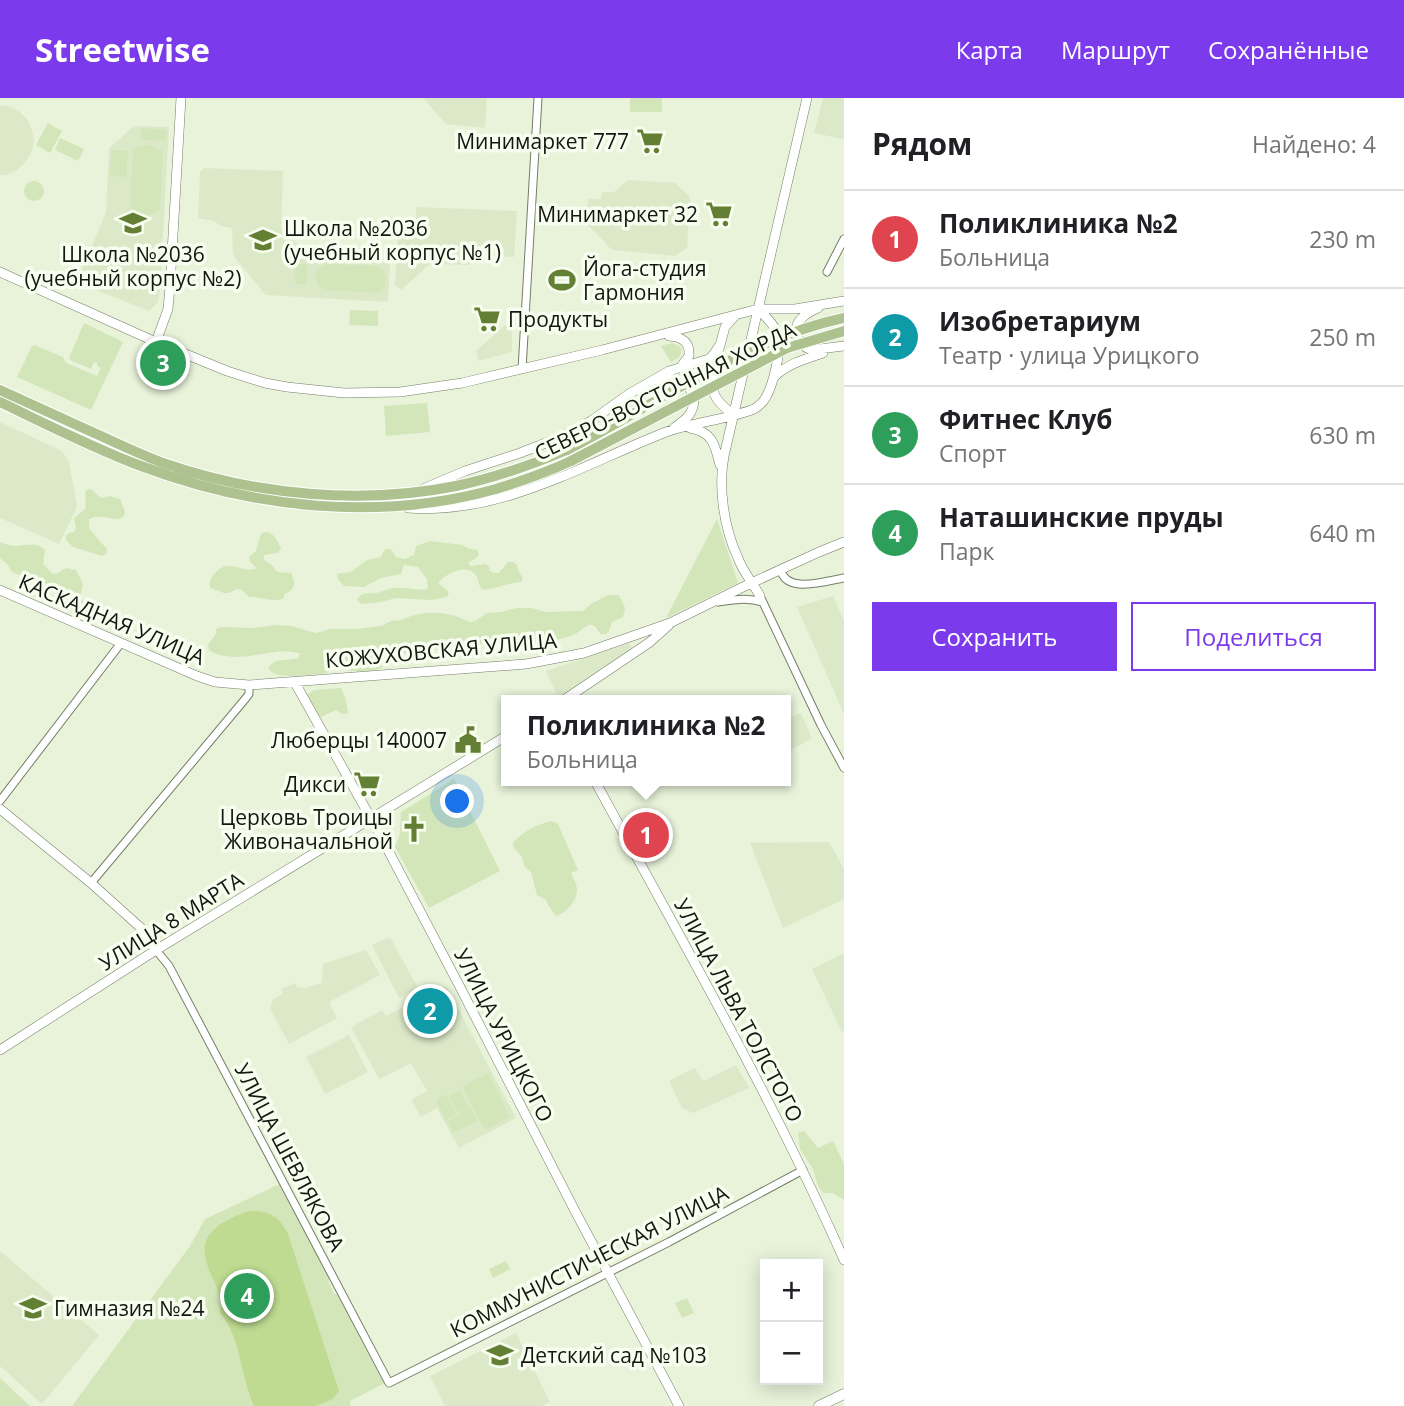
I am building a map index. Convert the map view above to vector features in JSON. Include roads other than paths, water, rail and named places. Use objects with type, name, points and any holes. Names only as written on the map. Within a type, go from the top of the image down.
[{"type":"highway","name":"СЕВЕРО-ВОСТОЧНАЯ ХОРДА","points":[[0,390],[143,454],[201,475],[256,487],[311,494],[412,492],[456,486],[530,465],[567,450],[739,355],[800,330],[844,318]]},
{"type":"highway","name":"СЕВЕРО-ВОСТОЧНАЯ ХОРДА","points":[[0,402],[137,465],[202,487],[283,503],[379,506],[436,501],[477,493],[536,476],[571,461],[787,348],[844,331]]},
{"type":"main road","points":[[819,1406],[844,1394]]},
{"type":"street","points":[[156,342],[168,309],[181,98]]},
{"type":"street","points":[[522,369],[538,98]]},
{"type":"street","points":[[722,474],[807,98]]},
{"type":"street","points":[[827,272],[844,239]]},
{"type":"street","points":[[0,272],[156,342],[247,377],[287,387],[321,391],[400,392],[462,383],[708,324],[719,331],[720,342],[712,391],[718,402],[734,415]]},
{"type":"street","points":[[698,326],[758,309],[785,310],[844,300]]},
{"type":"street","points":[[830,303],[802,318],[797,325],[798,338],[811,350],[844,346]]},
{"type":"street","points":[[379,506],[450,509],[486,502],[549,482],[668,432],[749,411],[761,404],[766,397],[779,350],[774,328],[758,309]]},
{"type":"street","points":[[412,492],[561,437],[591,421],[649,382],[679,367],[709,359],[714,355],[725,327],[735,315]]},
{"type":"street","points":[[661,335],[678,336],[688,344],[688,359],[679,367]]},
{"type":"street","points":[[772,379],[781,369],[844,346]]},
{"type":"street","points":[[649,382],[676,379],[687,385],[692,392],[694,400],[691,413],[668,432]]},
{"type":"street","points":[[685,427],[700,430],[711,439],[722,474],[726,520],[737,558],[761,599],[844,768]]},
{"type":"street","points":[[572,695],[657,637],[670,624],[752,583],[844,542]]},
{"type":"street","points":[[781,570],[788,581],[799,585],[844,578]]},
{"type":"street","name":"КАСКАДНАЯ УЛИЦА","points":[[0,590],[197,677],[215,682],[249,685],[294,681]]},
{"type":"street","points":[[710,604],[740,598],[761,599]]},
{"type":"street","name":"КОЖУХОВСКАЯ УЛИЦА","points":[[294,681],[526,664],[584,653],[670,624]]},
{"type":"street","points":[[628,638],[638,641],[636,652]]},
{"type":"street","points":[[0,801],[121,643]]},
{"type":"street","name":"УЛИЦА УРИЦКОГО","points":[[294,681],[461,989],[679,1406]]},
{"type":"street","points":[[92,883],[246,698],[249,685]]},
{"type":"street","name":"УЛИЦА 8 МАРТА","points":[[0,1050],[156,950],[501,739]]},
{"type":"street","name":"УЛИЦА ЛЬВА ТОЛСТОГО","points":[[599,786],[704,979],[803,1170],[844,1260]]},
{"type":"street","points":[[0,809],[92,883],[142,928],[156,950]]},
{"type":"street","name":"УЛИЦА ШЕВЛЯКОВА","points":[[156,950],[169,966],[390,1383]]},
{"type":"street","name":"КОММУНИСТИЧЕСКАЯ УЛИЦА","points":[[390,1383],[803,1170]]},
{"type":"place","name":"Минимаркет 777","points":[[650,141]]},
{"type":"place","name":"Минимаркет 32","points":[[719,214]]},
{"type":"place","name":"Школа №2036 (учебный корпус №2)","points":[[133,223]]},
{"type":"place","name":"Школа №2036 (учебный корпус №1)","points":[[263,240]]},
{"type":"place","name":"Йога-студия Гармония","points":[[562,280]]},
{"type":"place","name":"Продукты","points":[[487,319]]},
{"type":"place","name":"Фитнес Клуб","points":[[163,363]]},
{"type":"place","name":"Люберцы 140007","points":[[468,740]]},
{"type":"place","name":"Дикси","points":[[367,784]]},
{"type":"place","name":"Церковь Троицы Живоначальной","points":[[414,829]]},
{"type":"place","name":"Поликлиника №2","points":[[646,835]]},
{"type":"place","name":"Изобретариум","points":[[430,1011]]},
{"type":"place","name":"Наташинские пруды","points":[[247,1296]]},
{"type":"place","name":"Гимназия №24","points":[[33,1308]]},
{"type":"place","name":"Детский сад №103","points":[[500,1355]]}]
